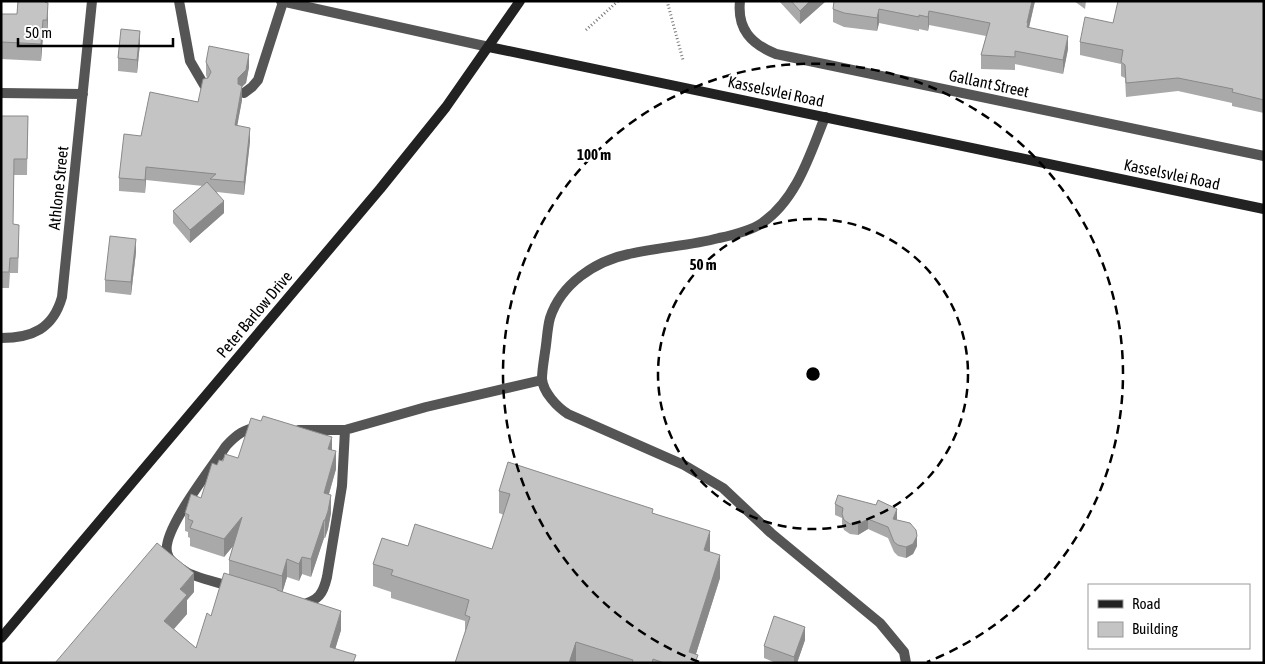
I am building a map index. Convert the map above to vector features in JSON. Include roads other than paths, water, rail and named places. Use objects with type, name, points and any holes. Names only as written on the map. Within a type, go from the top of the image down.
[{"type":"street","name":"Athlone Street","points":[[1,338],[24,337],[42,329],[55,315],[62,297],[92,1]]},
{"type":"street","points":[[178,1],[190,61],[204,85]]},
{"type":"street","points":[[244,93],[258,80],[282,1]]},
{"type":"street","name":"Kasselsvlei Road","points":[[282,1],[489,47],[1264,209]]},
{"type":"street","name":"Peter Barlow Drive","points":[[1,638],[380,189],[446,107],[520,1]]},
{"type":"street","name":"Gallant Street","points":[[740,1],[741,20],[746,33],[756,44],[776,54],[1264,156]]},
{"type":"street","points":[[1,93],[83,94]]},
{"type":"street","points":[[825,117],[811,152],[788,196],[778,209],[760,224],[699,244],[628,254],[591,268],[570,285],[558,300],[550,319],[542,380],[552,402],[568,414],[684,464],[723,488],[771,533],[880,623],[904,652],[906,663]]},
{"type":"street","points":[[288,428],[345,430],[426,407],[542,380]]},
{"type":"street","points":[[243,590],[187,573],[170,558],[167,554],[166,546],[173,526],[226,446],[235,436],[250,428],[270,426]]},
{"type":"street","points":[[288,604],[297,606],[314,601],[324,591],[342,486],[345,430]]}]
